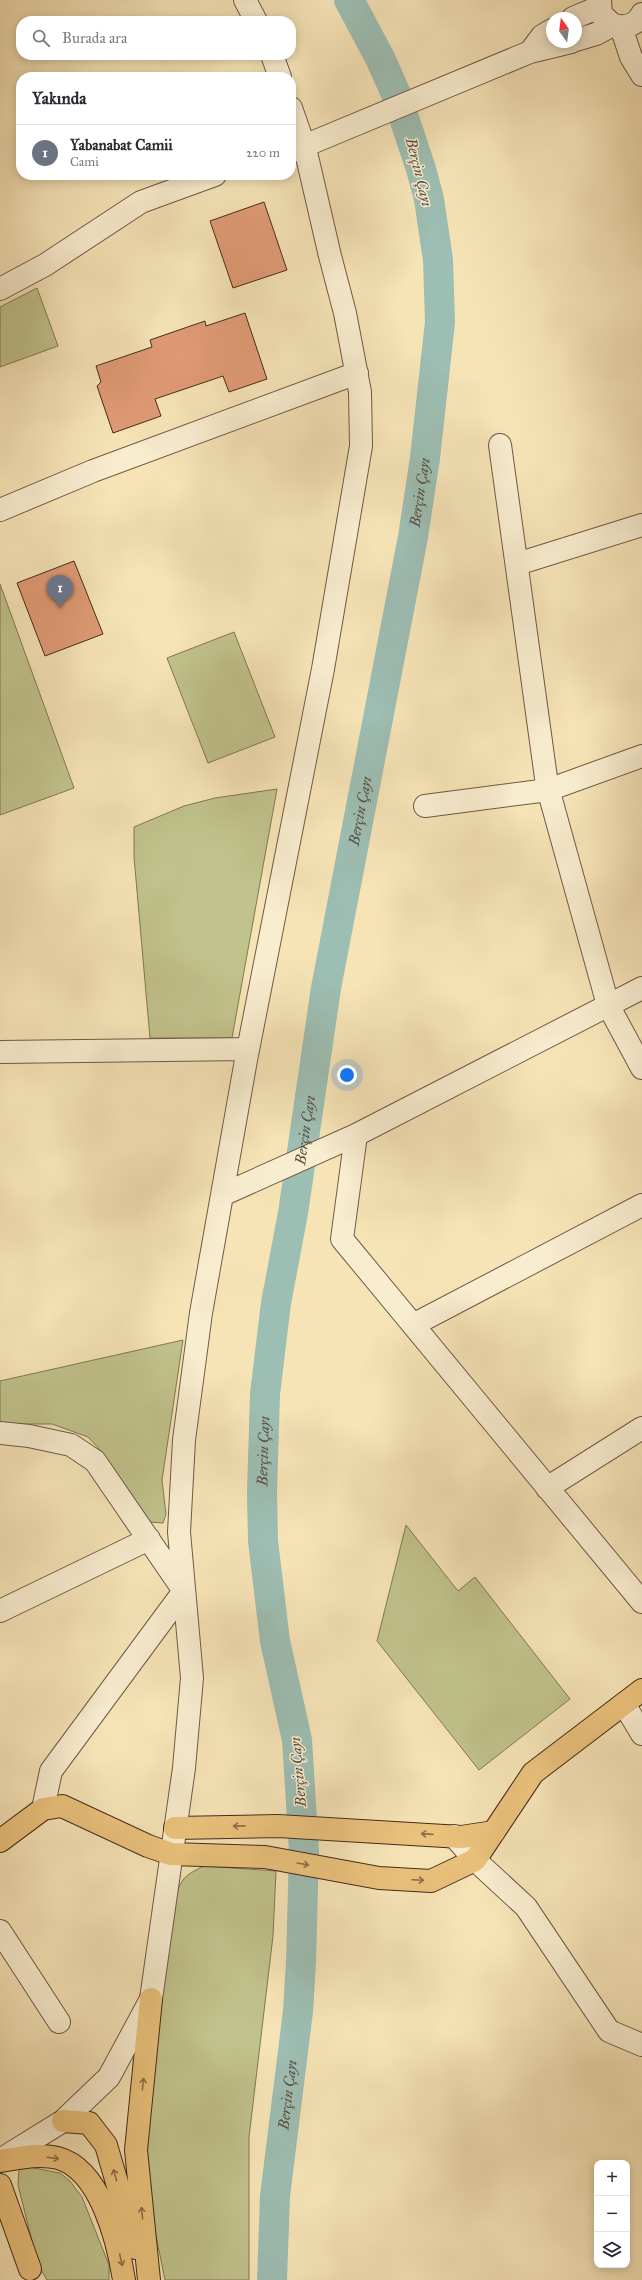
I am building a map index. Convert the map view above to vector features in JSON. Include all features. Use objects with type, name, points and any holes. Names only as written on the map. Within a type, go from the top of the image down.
[{"type":"main road","points":[[0,1841],[43,1809],[62,1806],[148,1846],[172,1854],[265,1857],[380,1878],[431,1880],[475,1860],[533,1773],[642,1690]]},
{"type":"main road","points":[[175,1828],[278,1826],[454,1836],[494,1832]]},
{"type":"main road","points":[[149,2280],[136,2150],[151,1999]]},
{"type":"main road","points":[[63,2121],[89,2123],[106,2145],[145,2280]]},
{"type":"main road","points":[[0,2160],[36,2156],[59,2158],[80,2170],[104,2207],[121,2260],[124,2280]]},
{"type":"main road","points":[[0,2185],[34,2275]]},
{"type":"main road","points":[[0,2222],[34,2275]]},
{"type":"street","points":[[245,0],[253,16]]},
{"type":"street","points":[[582,13],[600,3],[601,14],[632,22]]},
{"type":"street","points":[[582,38],[632,22]]},
{"type":"street","points":[[632,22],[631,57],[642,75]]},
{"type":"street","points":[[530,52],[542,36],[546,34]]},
{"type":"street","points":[[298,150],[530,52],[546,48]]},
{"type":"street","points":[[274,60],[278,72]]},
{"type":"street","points":[[0,2160],[63,2121],[109,2076],[151,1999],[184,1768],[192,1678],[179,1532],[184,1440],[201,1313],[227,1193],[248,1049],[323,669],[361,446],[360,392],[346,313],[298,150],[296,138]]},
{"type":"street","points":[[0,289],[45,265],[141,202],[202,180]]},
{"type":"street","points":[[0,510],[93,471],[356,373]]},
{"type":"street","points":[[500,445],[548,790],[608,1006],[642,1068]]},
{"type":"street","points":[[516,564],[642,525]]},
{"type":"street","points":[[425,806],[548,790],[642,756]]},
{"type":"street","points":[[227,1193],[351,1138],[642,988]]},
{"type":"street","points":[[0,1052],[248,1049]]},
{"type":"street","points":[[351,1138],[342,1239],[642,1602]]},
{"type":"street","points":[[413,1325],[642,1205]]},
{"type":"street","points":[[547,1488],[642,1428]]},
{"type":"street","points":[[0,1433],[29,1436],[71,1445],[95,1461],[184,1591]]},
{"type":"street","points":[[0,1611],[149,1539]]},
{"type":"street","points":[[43,1809],[51,1771],[184,1591]]},
{"type":"street","points":[[624,1704],[642,1734]]},
{"type":"street","points":[[454,1836],[475,1860],[526,1907],[609,2031],[642,2045]]},
{"type":"street","points":[[0,1931],[59,2022]]},
{"type":"green space","points":[[37,288],[58,346],[0,367],[0,307]]},
{"type":"green space","points":[[0,584],[74,788],[0,815]]},
{"type":"green space","points":[[234,632],[275,737],[208,763],[167,658]]},
{"type":"green space","points":[[277,789],[232,1038],[150,1038],[134,857],[134,827],[184,806],[215,798]]},
{"type":"green space","points":[[183,1340],[162,1480],[166,1514],[163,1523],[149,1522],[129,1503],[104,1454],[88,1437],[52,1424],[0,1424],[0,1381]]},
{"type":"green space","points":[[406,1525],[458,1591],[475,1577],[570,1699],[479,1770],[377,1641]]},
{"type":"green space","points":[[204,1866],[276,1871],[273,1936],[249,2137],[249,2280],[165,2280],[155,2231],[145,2145],[174,1901],[184,1879],[191,1873]]},
{"type":"green space","points":[[24,2166],[60,2173],[70,2181],[82,2197],[109,2265],[109,2280],[47,2280],[38,2265],[18,2185],[19,2169]]},
{"type":"building","points":[[264,202],[287,270],[233,288],[210,221]]},
{"type":"building","points":[[245,313],[267,379],[229,392],[223,376],[155,399],[161,416],[113,433],[97,386],[101,382],[96,366],[152,347],[150,340],[205,321],[206,326]]},
{"type":"building","points":[[74,561],[103,634],[45,656],[17,583]]},
{"type":"waterway","name":"Berçin Çayı","points":[[272,2280],[275,2196],[298,2011],[304,1851],[297,1740],[275,1641],[263,1541],[262,1492],[265,1394],[276,1303],[293,1213],[326,988],[413,537],[425,458],[440,322],[438,260],[429,199],[421,169],[396,94],[380,58],[349,0]]},
{"type":"place","name":"Yabanabat Camii","points":[[60,608]]}]
